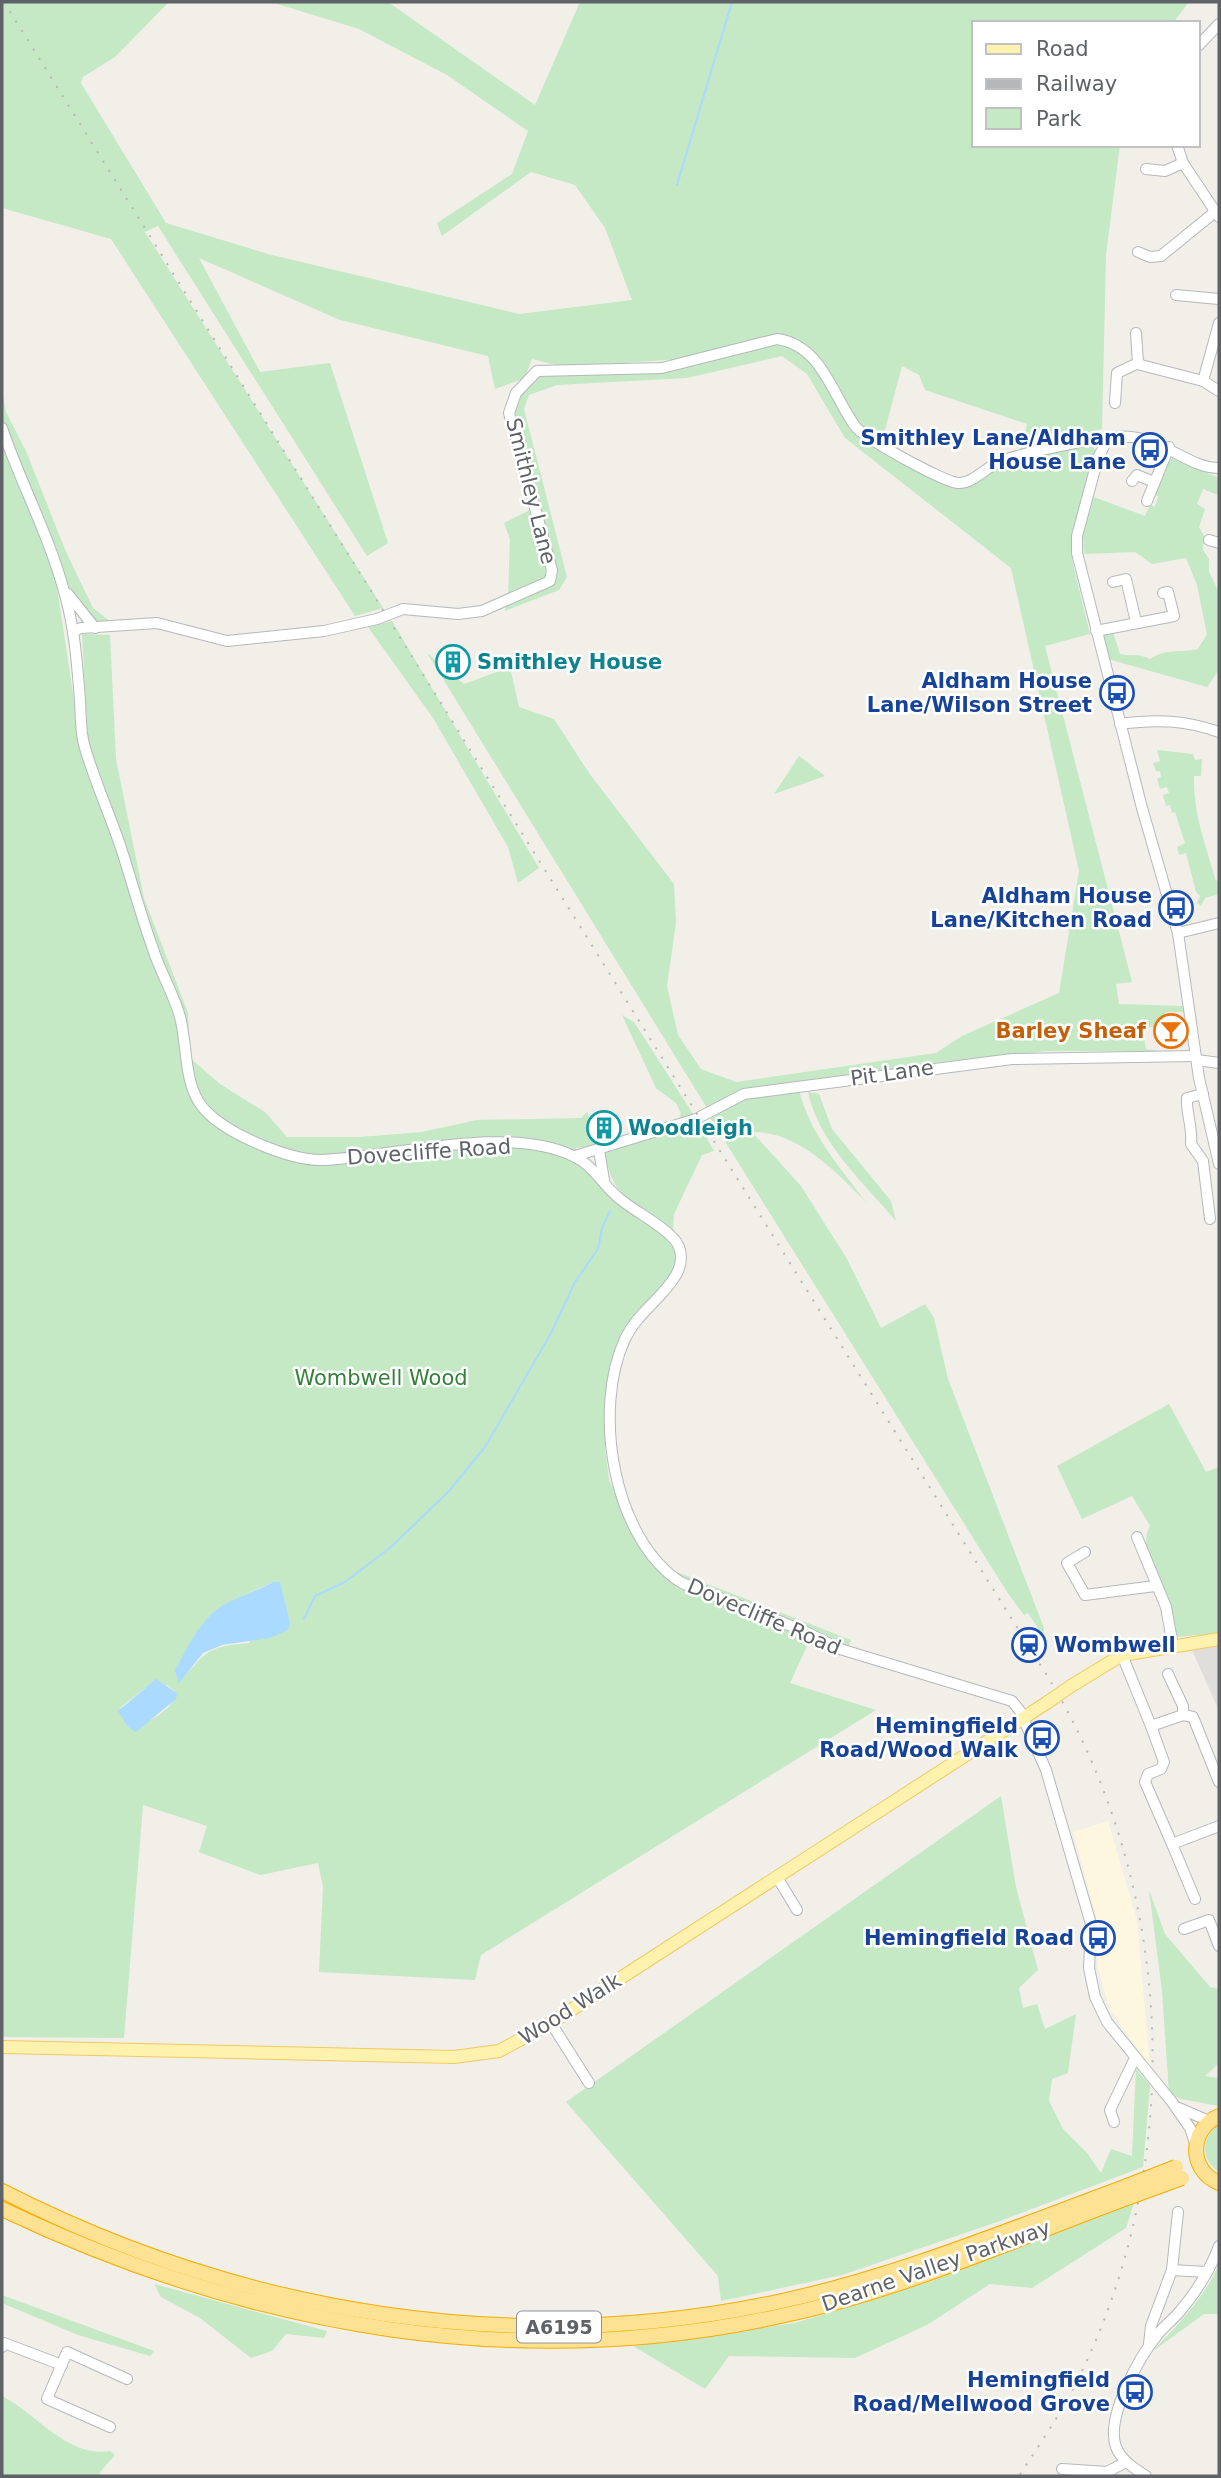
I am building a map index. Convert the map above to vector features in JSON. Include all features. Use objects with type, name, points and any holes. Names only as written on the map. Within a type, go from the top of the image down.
[{"type":"highway","name":"A6195","points":[[1214,2119],[1200,2132],[1196,2149],[1201,2169],[1217,2183]]},
{"type":"highway","name":"Dearne Valley Parkway","points":[[2,2209],[127,2264],[192,2287],[312,2318],[410,2334],[476,2340],[603,2341],[722,2328],[860,2296],[1179,2173],[1196,2149]]},
{"type":"highway","name":"Dearne Valley Parkway","points":[[1179,2173],[1217,2183]]},
{"type":"highway","name":"Dearne Valley Parkway","points":[[2,2191],[66,2223],[160,2260],[236,2285],[308,2302],[404,2318],[473,2325],[586,2327],[666,2320],[780,2301],[848,2284],[1119,2195]]},
{"type":"main road","points":[[1122,1655],[1219,1639]]},
{"type":"main road","name":"Wood Walk","points":[[2,2047],[454,2057],[499,2051],[551,2023],[1122,1655]]},
{"type":"street","points":[[1200,44],[1219,24]]},
{"type":"street","points":[[1138,252],[1150,257],[1161,256],[1217,214],[1183,163],[1178,147]]},
{"type":"street","points":[[1146,169],[1166,171],[1183,163]]},
{"type":"street","points":[[1176,295],[1219,299]]},
{"type":"street","points":[[1203,381],[1218,337],[1219,323]]},
{"type":"street","points":[[1136,333],[1138,363]]},
{"type":"street","name":"Smithley Lane","points":[[74,631],[157,623],[228,641],[324,631],[377,619],[403,609],[458,614],[482,611],[550,581],[552,570],[509,413],[516,393],[537,371],[662,368],[777,339],[796,341],[819,365],[857,429],[949,480],[968,481],[1000,461],[1089,440],[1104,441]]},
{"type":"street","points":[[1138,363],[1147,368],[1203,381],[1219,391]]},
{"type":"street","points":[[1115,403],[1117,373],[1138,363]]},
{"type":"street","name":"Dovecliffe Road","points":[[2,428],[64,589],[74,631],[83,744],[120,846],[154,953],[180,1015],[193,1090],[205,1111],[253,1141],[298,1159],[365,1157],[452,1146],[509,1143],[550,1148],[575,1156],[604,1180],[614,1194],[674,1238],[681,1253],[674,1279],[647,1307],[624,1340],[611,1418],[610,1449],[615,1478],[645,1544],[665,1573],[682,1583],[804,1631],[840,1649],[1012,1701],[1022,1719]]},
{"type":"street","points":[[1219,468],[1208,466],[1169,447],[1133,437],[1115,437],[1104,441],[1077,545],[1120,724],[1178,933],[1203,1094],[1216,1135],[1219,1164]]},
{"type":"street","points":[[1147,501],[1169,447]]},
{"type":"street","points":[[1132,481],[1137,475],[1154,482]]},
{"type":"street","points":[[1113,582],[1126,579],[1136,622]]},
{"type":"street","points":[[64,589],[95,628]]},
{"type":"street","points":[[1096,631],[1136,622],[1175,620],[1168,592],[1163,593]]},
{"type":"street","points":[[1120,724],[1151,720],[1179,721],[1219,732]]},
{"type":"street","points":[[1178,933],[1219,923]]},
{"type":"street","name":"Pit Lane","points":[[575,1156],[696,1119],[744,1094],[1012,1059],[1197,1058],[1219,1063]]},
{"type":"street","points":[[1203,1094],[1187,1098],[1186,1103],[1192,1133],[1191,1144],[1203,1161],[1210,1219]]},
{"type":"street","points":[[599,1150],[604,1180]]},
{"type":"street","points":[[1137,1537],[1155,1586],[1166,1607],[1173,1646]]},
{"type":"street","points":[[1085,1552],[1067,1563],[1085,1595],[1155,1586]]},
{"type":"street","points":[[1122,1655],[1164,1762],[1161,1769],[1148,1774],[1145,1782],[1195,1899]]},
{"type":"street","points":[[1183,1715],[1184,1706],[1171,1679],[1185,1679]]},
{"type":"street","points":[[1151,1726],[1183,1715],[1193,1717],[1219,1782]]},
{"type":"street","points":[[1022,1719],[1046,1770],[1091,1924],[1089,1968],[1095,1997],[1107,2022],[1190,2128],[1196,2149]]},
{"type":"street","points":[[1172,1844],[1219,1826]]},
{"type":"street","points":[[777,1877],[797,1910]]},
{"type":"street","points":[[1184,1929],[1214,1918],[1219,1946]]},
{"type":"street","points":[[551,2023],[589,2082]]},
{"type":"street","points":[[1114,2122],[1110,2110],[1136,2058]]},
{"type":"street","points":[[1172,2104],[1214,2119]]},
{"type":"street","points":[[1149,2347],[1151,2326],[1172,2270],[1178,2212]]},
{"type":"street","points":[[1146,2476],[1126,2462],[1115,2446],[1114,2428],[1118,2410],[1134,2370],[1149,2347],[1181,2310],[1219,2246]]},
{"type":"street","points":[[1172,2270],[1206,2272]]},
{"type":"street","points":[[2,2347],[4,2343],[62,2365]]},
{"type":"street","points":[[110,2427],[47,2399],[67,2352],[127,2379]]},
{"type":"street","points":[[1062,2469],[1107,2472],[1126,2462]]},
{"type":"shaded area","points":[[1219,1646],[1219,1711],[1192,1650]]},
{"type":"shaded area","points":[[1108,1821],[1137,1921],[1150,2067],[1110,2010],[1098,1969],[1096,1916],[1073,1832]]},
{"type":"green space","points":[[2,2],[169,2],[115,57],[83,77],[81,83],[166,223],[268,254],[519,314],[632,300],[605,228],[575,185],[531,172],[442,236],[437,223],[512,174],[528,131],[447,75],[359,29],[271,2],[388,2],[535,105],[580,2],[1189,2],[1175,21],[972,21],[972,147],[1120,147],[1106,255],[1102,429],[1019,453],[1027,424],[925,390],[919,375],[902,366],[882,441],[860,424],[819,361],[796,338],[776,337],[680,359],[564,367],[532,359],[525,378],[495,389],[488,356],[340,320],[199,258],[260,372],[330,363],[388,543],[367,556],[158,226],[145,232],[383,608],[355,616],[111,239],[2,208]]},
{"type":"green space","points":[[777,343],[794,345],[816,367],[862,443],[881,449],[960,486],[1001,464],[1090,443],[1095,450],[1071,536],[1072,560],[1090,634],[1045,646],[1132,982],[1116,984],[1119,1004],[1184,1006],[1184,1012],[1166,1012],[1160,1026],[1142,1028],[1146,1049],[1159,1051],[1049,1051],[940,1062],[742,1089],[707,1108],[427,653],[464,684],[510,667],[519,707],[554,719],[589,773],[674,884],[676,923],[667,986],[678,1035],[701,1069],[736,1082],[936,1053],[962,1036],[1059,993],[1079,871],[1011,568],[845,438],[807,374],[782,356],[687,378],[557,385],[529,395],[524,409],[567,577],[559,590],[505,611],[507,602],[553,582],[556,570],[515,414],[519,394],[539,375],[662,370]]},
{"type":"green space","name":"Wombwell Wood","points":[[2,391],[6,412],[26,451],[66,552],[93,608],[111,622],[96,622],[66,586],[56,581],[79,733],[87,730],[82,634],[110,635],[116,759],[144,898],[188,1013],[190,1058],[220,1084],[265,1112],[287,1137],[360,1137],[422,1132],[477,1120],[581,1118],[587,1112],[600,1145],[576,1148],[576,1157],[656,1226],[676,1252],[673,1275],[635,1313],[621,1338],[607,1414],[605,1449],[609,1480],[643,1553],[669,1569],[851,1640],[848,1648],[813,1633],[790,1683],[876,1710],[481,1955],[475,1980],[319,1972],[323,1887],[318,1863],[260,1875],[199,1852],[207,1826],[143,1805],[124,2038],[2,2037]],"holes":[[[273,1582],[249,1643],[215,1649],[202,1658],[179,1682],[221,1606]],[[167,1685],[177,1693],[170,1705],[150,1721],[129,1728],[119,1711],[121,1707],[145,1688]]]},
{"type":"green space","points":[[1171,458],[1219,478],[1218,495],[1203,489],[1197,504],[1205,509],[1199,527],[1204,536],[1203,550],[1209,559],[1209,572],[1219,592],[1219,670],[1207,687],[1108,659],[1103,634],[1113,632],[1120,654],[1150,659],[1168,652],[1198,649],[1207,634],[1197,585],[1186,558],[1152,564],[1135,552],[1084,554],[1083,533],[1094,497],[1145,516],[1150,505],[1155,507],[1158,496],[1154,494]]},
{"type":"green space","points":[[530,510],[548,571],[546,579],[508,597],[510,539],[504,523]]},
{"type":"green space","points":[[392,621],[539,868],[518,883],[508,847],[433,718],[368,627]]},
{"type":"green space","points":[[1157,750],[1193,754],[1195,760],[1202,759],[1201,776],[1194,776],[1195,802],[1216,881],[1219,880],[1219,894],[1205,898],[1201,906],[1197,903],[1200,896],[1196,892],[1186,853],[1179,855],[1177,847],[1185,843],[1175,812],[1172,813],[1170,805],[1166,806],[1163,795],[1169,793],[1167,787],[1160,789],[1157,779],[1161,777],[1160,771],[1156,771],[1153,763],[1160,761]]},
{"type":"green space","points":[[799,756],[825,776],[774,794]]},
{"type":"green space","points":[[622,1015],[634,1022],[693,1114],[678,1122],[681,1113],[676,1103],[656,1088]]},
{"type":"green space","points":[[799,1090],[818,1135],[866,1202],[815,1155],[785,1138],[752,1132],[801,1186],[847,1259],[881,1328],[925,1304],[934,1318],[948,1379],[1044,1628],[1043,1636],[1028,1613],[1024,1615],[1007,1592],[709,1116],[745,1097]]},
{"type":"green space","points":[[808,1092],[819,1094],[832,1129],[891,1201],[896,1221],[832,1145],[814,1111]]},
{"type":"green space","points":[[698,1123],[714,1151],[702,1155],[674,1214],[673,1231],[621,1192],[609,1170],[605,1153]]},
{"type":"green space","points":[[1169,1404],[1206,1472],[1219,1467],[1219,1633],[1177,1637],[1170,1608],[1148,1555],[1146,1545],[1150,1526],[1132,1496],[1082,1519],[1057,1466]]},
{"type":"green space","points":[[1001,1796],[1016,1887],[1038,1970],[1019,1988],[1023,2008],[1037,2004],[1045,2029],[1076,2014],[1068,2073],[1052,2079],[1049,2101],[1063,2129],[1087,2153],[1101,2173],[1111,2149],[1132,2156],[1136,2069],[1150,2085],[1143,2167],[1000,2221],[842,2275],[721,2301],[718,2276],[566,2102]]},
{"type":"green space","points":[[1149,1890],[1165,1934],[1210,1987],[1219,1989],[1219,2063],[1205,2076],[1219,2078],[1219,2106],[1181,2099],[1169,2093],[1162,1991]]},
{"type":"green space","points":[[1219,2124],[1219,2172],[1208,2161],[1205,2148],[1209,2136]]},
{"type":"green space","points":[[1134,2203],[1126,2228],[1032,2288],[990,2284],[927,2325],[855,2358],[729,2356],[705,2389],[633,2346],[795,2323],[932,2281]]},
{"type":"green space","points":[[1219,2263],[1219,2314],[1204,2314],[1153,2351],[1199,2299]]},
{"type":"green space","points":[[154,2284],[327,2331],[324,2338],[286,2334],[272,2351],[251,2358],[200,2318],[161,2297]]},
{"type":"green space","points":[[2,2295],[154,2351],[150,2356],[78,2335],[2,2303]]},
{"type":"green space","points":[[2,2396],[66,2441],[80,2448],[110,2451],[115,2455],[100,2472],[100,2476],[2,2476]]},
{"type":"water","points":[[273,1582],[280,1582],[290,1623],[288,1630],[270,1638],[222,1645],[203,1653],[179,1683],[175,1671],[208,1618],[223,1605]]},
{"type":"water","points":[[156,1679],[177,1693],[176,1699],[136,1732],[128,1727],[118,1711]]},
{"type":"waterway","points":[[677,185],[732,2]]},
{"type":"waterway","points":[[304,1619],[315,1596],[345,1582],[391,1547],[449,1491],[485,1447],[550,1335],[575,1282],[598,1249],[602,1228],[610,1211]]},
{"type":"railway","points":[[4,2],[1051,1682],[1093,1765],[1124,1852],[1144,1942],[1152,2034],[1149,2126],[1135,2217],[1109,2306],[1072,2391],[1019,2476]]},
{"type":"place","name":"Smithley Lane/Aldham House Lane","points":[[1150,450]]},
{"type":"place","name":"Smithley House","points":[[453,662]]},
{"type":"place","name":"Aldham House Lane/Wilson Street","points":[[1117,693]]},
{"type":"place","name":"Aldham House Lane/Kitchen Road","points":[[1176,908]]},
{"type":"place","name":"Barley Sheaf","points":[[1171,1031]]},
{"type":"place","name":"Woodleigh","points":[[604,1128]]},
{"type":"place","name":"Wombwell","points":[[1029,1645]]},
{"type":"place","name":"Hemingfield Road/Wood Walk","points":[[1042,1738]]},
{"type":"place","name":"Hemingfield Road","points":[[1098,1938]]},
{"type":"place","name":"Hemingfield Road/Mellwood Grove","points":[[1135,2392]]}]
